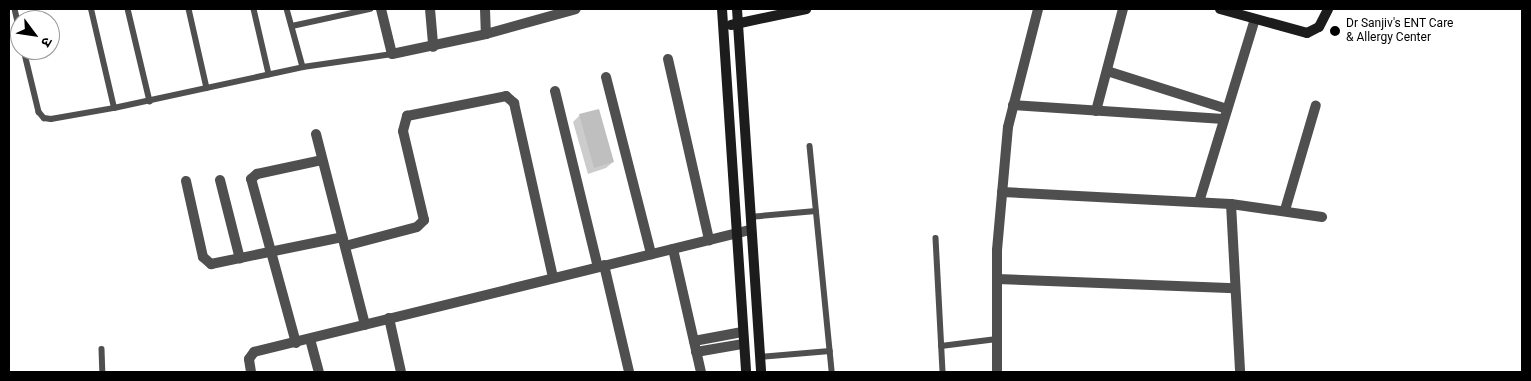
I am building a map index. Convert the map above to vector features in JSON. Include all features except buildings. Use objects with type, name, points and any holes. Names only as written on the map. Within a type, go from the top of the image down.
[{"type":"street","points":[[382,9],[392,54],[433,47],[486,34],[572,9]]},
{"type":"street","points":[[430,9],[433,47]]},
{"type":"street","points":[[485,9],[486,34]]},
{"type":"street","points":[[722,9],[746,372]]},
{"type":"street","points":[[736,9],[761,372]]},
{"type":"street","points":[[723,26],[806,9]]},
{"type":"street","points":[[997,372],[998,278],[1002,192],[1008,127],[1038,9]]},
{"type":"street","points":[[1096,110],[1123,9]]},
{"type":"street","points":[[1220,9],[1307,33],[1319,27],[1328,9]]},
{"type":"street","points":[[1199,202],[1255,19]]},
{"type":"street","points":[[668,59],[709,240]]},
{"type":"street","points":[[1107,71],[1226,114]]},
{"type":"street","points":[[606,77],[651,254]]},
{"type":"street","points":[[555,91],[629,372]]},
{"type":"street","points":[[186,181],[206,262],[216,264],[417,227],[424,220],[403,131],[407,116],[506,96],[514,104],[553,278]]},
{"type":"street","points":[[1013,105],[1226,114]]},
{"type":"street","points":[[1285,210],[1316,105]]},
{"type":"street","points":[[316,134],[366,325]]},
{"type":"street","points":[[296,342],[251,179],[257,174],[322,160]]},
{"type":"street","points":[[220,180],[240,259]]},
{"type":"street","points":[[1002,192],[1231,204],[1285,210],[1322,217]]},
{"type":"street","points":[[1231,204],[1240,372]]},
{"type":"street","points":[[251,372],[248,359],[254,352],[750,230]]},
{"type":"street","points":[[674,249],[701,372]]},
{"type":"street","points":[[998,278],[1235,288]]},
{"type":"street","points":[[389,318],[401,372]]},
{"type":"street","points":[[694,341],[742,332]]},
{"type":"street","points":[[310,339],[318,372]]},
{"type":"street","points":[[696,352],[743,344]]},
{"type":"lane","points":[[92,9],[114,108]]},
{"type":"lane","points":[[128,9],[150,101]]},
{"type":"lane","points":[[189,9],[207,88]]},
{"type":"lane","points":[[254,9],[269,74]]},
{"type":"lane","points":[[287,9],[303,67]]},
{"type":"lane","points":[[292,26],[370,9]]},
{"type":"lane","points":[[26,60],[39,112],[44,118],[51,120],[150,101],[303,67],[392,54]]},
{"type":"lane","points":[[810,146],[832,372]]},
{"type":"lane","points":[[750,218],[816,211]]},
{"type":"lane","points":[[936,238],[943,372]]},
{"type":"lane","points":[[941,346],[997,339]]},
{"type":"lane","points":[[102,349],[103,372]]},
{"type":"lane","points":[[760,357],[830,351]]},
{"type":"place","name":"Dr Sanjiv's ENT Care & Allergy Center","points":[[1335,31]]}]
